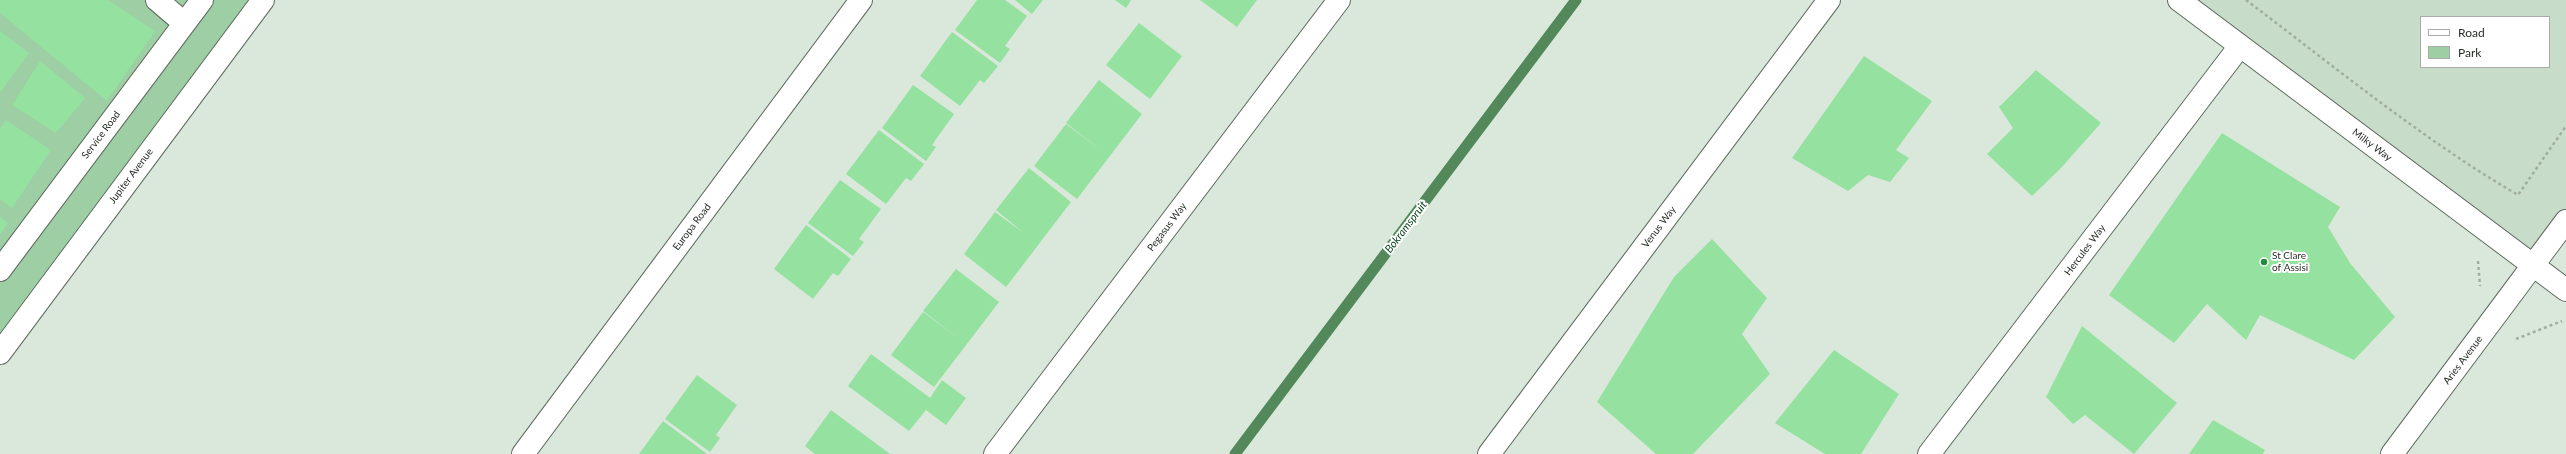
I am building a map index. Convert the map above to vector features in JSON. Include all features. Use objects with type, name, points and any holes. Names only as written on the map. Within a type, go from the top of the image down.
[{"type":"street","points":[[157,0],[184,23]]},
{"type":"street","name":"Service Road","points":[[0,270],[202,0]]},
{"type":"street","name":"Jupiter Avenue","points":[[0,353],[263,0]]},
{"type":"street","name":"Europa Road","points":[[523,454],[861,0]]},
{"type":"street","name":"Pegasus Way","points":[[995,454],[1339,0]]},
{"type":"street","name":"Venus Way","points":[[1489,454],[1829,0]]},
{"type":"street","name":"Milky Way","points":[[2180,0],[2566,290]]},
{"type":"street","name":"Hercules Way","points":[[1929,454],[2240,46]]},
{"type":"street","name":"Aries Avenue","points":[[2392,454],[2566,221]]},
{"type":"path","points":[[2246,0],[2369,94],[2482,174],[2518,195],[2566,126]]},
{"type":"shaded area","points":[[2179,0],[2566,0],[2566,221],[2533,266]]},
{"type":"green space","points":[[0,0],[263,0],[0,353]]},
{"type":"building","points":[[0,0],[108,0],[155,31],[107,101],[0,13]]},
{"type":"building","points":[[977,0],[1005,0],[1027,16],[1005,46],[1010,49],[1000,63],[955,30]]},
{"type":"building","points":[[1015,0],[1043,0],[1032,14]]},
{"type":"building","points":[[1115,0],[1131,0],[1126,8]]},
{"type":"building","points":[[1200,0],[1257,0],[1237,27]]},
{"type":"building","points":[[1139,23],[1182,56],[1150,99],[1106,65]]},
{"type":"building","points":[[0,31],[29,53],[0,93]]},
{"type":"building","points":[[952,32],[998,66],[984,83],[980,80],[960,106],[920,76]]},
{"type":"building","points":[[1864,56],[1932,101],[1896,150],[1909,158],[1890,182],[1868,175],[1848,191],[1792,158]]},
{"type":"building","points":[[40,61],[85,98],[56,133],[12,105]]},
{"type":"building","points":[[2036,70],[2101,123],[2060,169],[2032,196],[1987,154],[2013,128],[1999,107]]},
{"type":"building","points":[[1099,80],[1142,114],[1077,199],[1034,166],[1066,124],[1101,150],[1066,123]]},
{"type":"building","points":[[913,85],[954,114],[932,145],[936,147],[926,161],[882,128]]},
{"type":"building","points":[[6,120],[51,150],[12,208],[0,199],[0,129]]},
{"type":"building","points":[[879,130],[924,164],[911,181],[906,178],[886,204],[846,174]]},
{"type":"building","points":[[2222,133],[2340,207],[2328,227],[2350,263],[2395,317],[2354,360],[2260,315],[2246,340],[2207,304],[2174,343],[2109,295]]},
{"type":"building","points":[[1029,168],[1071,202],[1006,287],[964,254],[995,212],[1024,233],[996,210]]},
{"type":"building","points":[[840,180],[881,209],[859,239],[864,242],[853,256],[808,223]]},
{"type":"building","points":[[0,217],[8,223],[0,235]]},
{"type":"building","points":[[806,225],[851,259],[838,276],[833,273],[813,299],[774,269]]},
{"type":"building","points":[[1712,239],[1767,298],[1742,334],[1770,374],[1693,454],[1656,454],[1597,402],[1674,277]]},
{"type":"building","points":[[956,269],[999,302],[934,387],[891,355],[923,312],[958,338],[923,311]]},
{"type":"building","points":[[2082,326],[2177,403],[2134,454],[2085,415],[2073,424],[2046,397]]},
{"type":"building","points":[[1834,350],[1899,394],[1861,454],[1825,454],[1775,423]]},
{"type":"building","points":[[871,354],[930,398],[942,380],[966,398],[946,425],[926,410],[909,431],[848,386]]},
{"type":"building","points":[[697,375],[737,405],[716,435],[720,438],[710,452],[665,419]]},
{"type":"building","points":[[831,410],[890,454],[815,454],[805,446]]},
{"type":"building","points":[[2213,420],[2265,450],[2263,454],[2189,454]]},
{"type":"building","points":[[663,421],[707,454],[639,454]]},
{"type":"waterway","name":"Bokramspruit","points":[[1235,454],[1576,0]]},
{"type":"place","name":"St Clare of Assisi","points":[[2264,262]]}]
